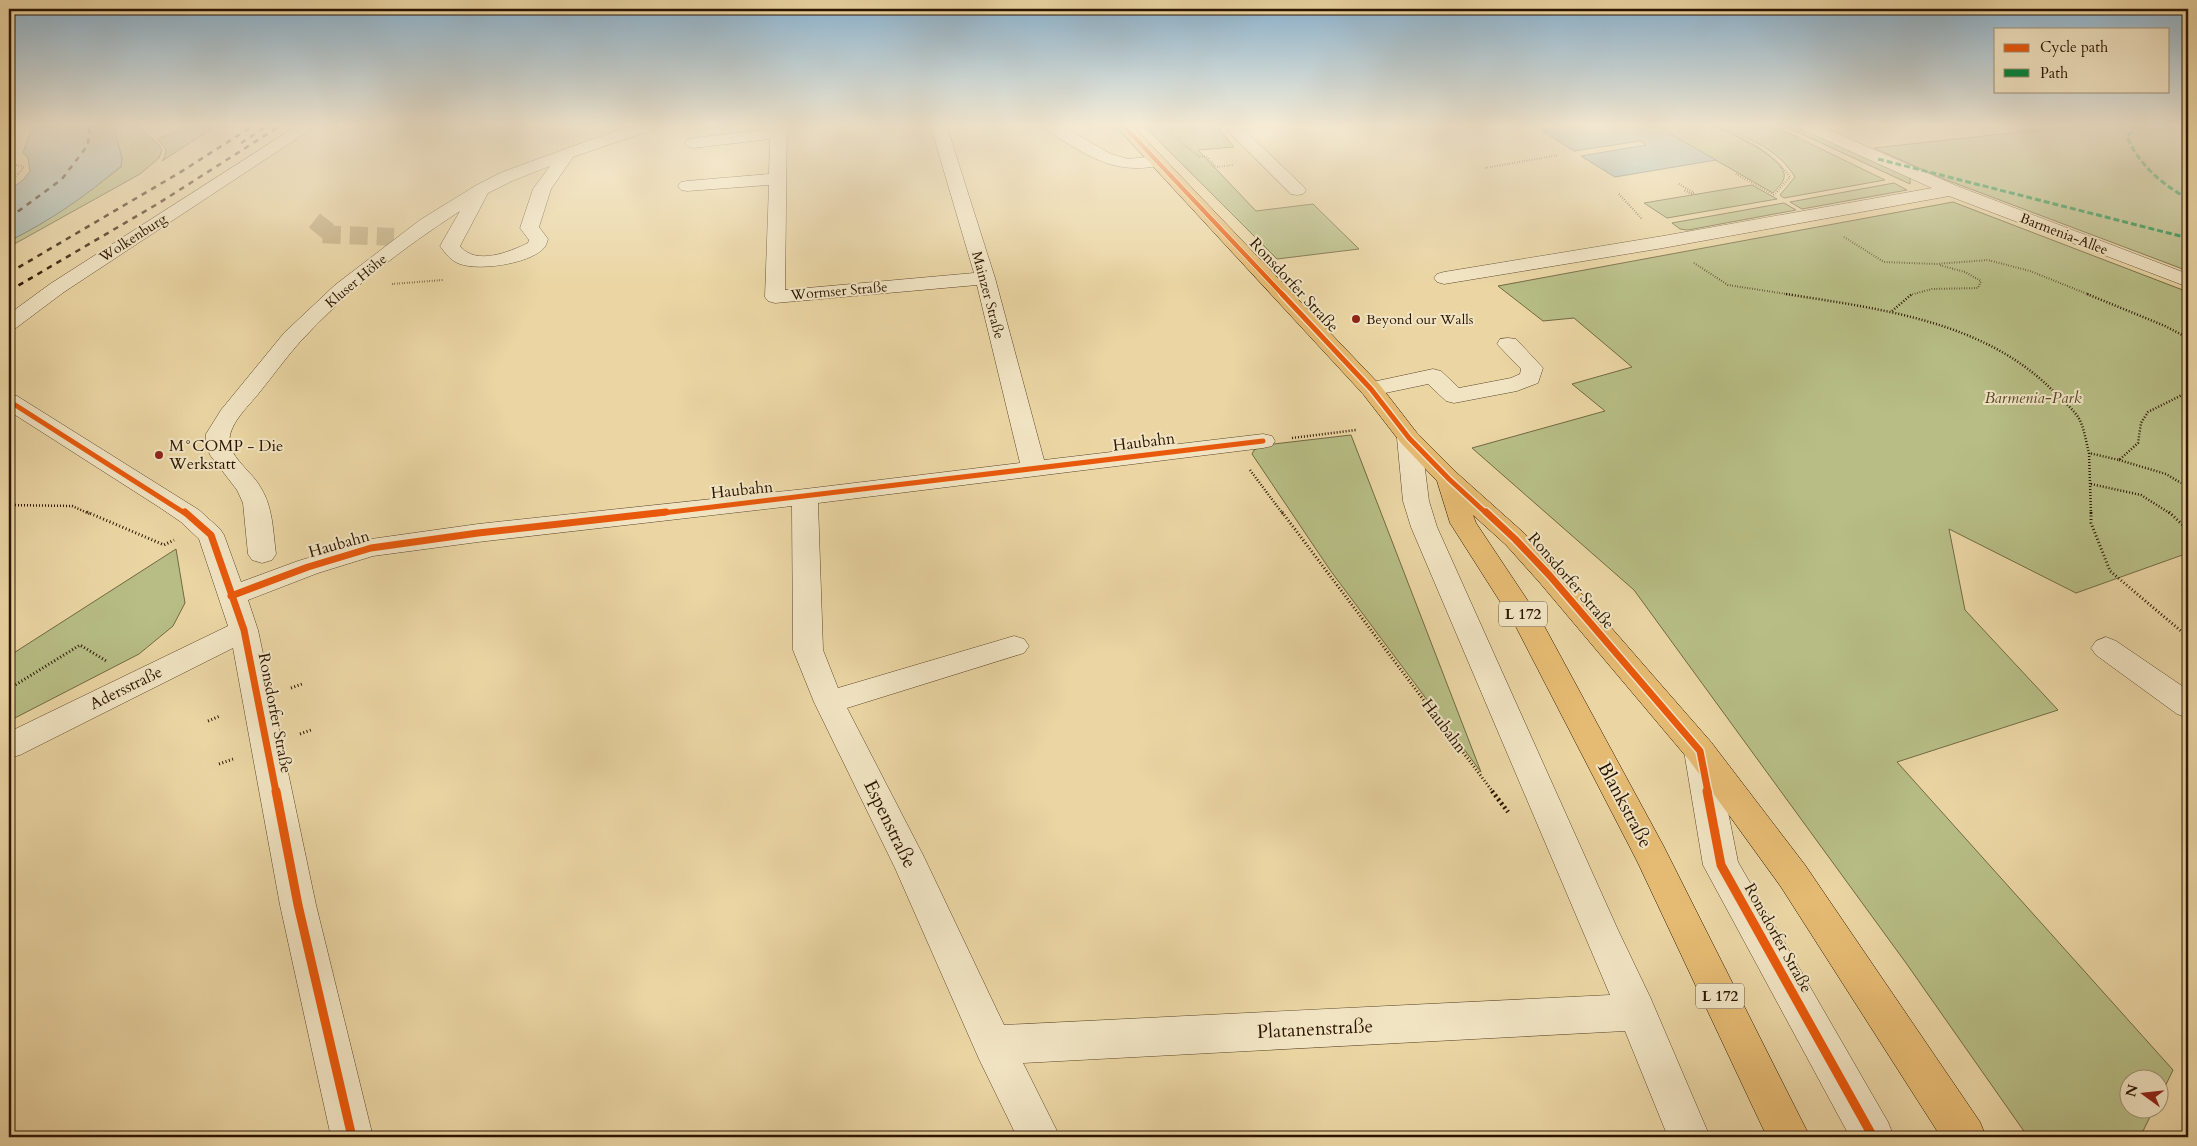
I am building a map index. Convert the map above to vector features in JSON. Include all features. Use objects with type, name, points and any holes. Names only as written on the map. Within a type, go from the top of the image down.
[{"type":"main road","name":"Ronsdorfer Straße","points":[[1172,177],[1371,388],[1409,438],[1449,479],[1515,538],[1550,576],[1700,751]]},
{"type":"main road","name":"Blankstraße","points":[[1449,479],[1463,522],[1528,622],[1651,855],[1789,1137]]},
{"type":"main road","points":[[1463,522],[1488,526],[1515,538]]},
{"type":"main road","points":[[1700,751],[1793,876],[1965,1137]]},
{"type":"street","name":"Wolkenburg","points":[[9,324],[57,288],[227,177]]},
{"type":"street","name":"Kluser Höhe","points":[[262,554],[256,503],[249,488],[222,455],[218,445],[218,434],[229,415],[292,338],[342,289],[402,237],[481,190],[507,177]]},
{"type":"street","points":[[481,190],[450,246],[454,254],[462,259],[486,261],[506,259],[522,254],[536,246],[538,239],[529,228],[542,189],[550,177]]},
{"type":"street","name":"Mainzer Straße","points":[[954,177],[985,278],[1034,469]]},
{"type":"street","points":[[1284,177],[1297,190]]},
{"type":"street","name":"Barmenia-Allee","points":[[1923,177],[2188,281]]},
{"type":"street","name":"Wormser Straße","points":[[778,179],[776,297],[985,278]]},
{"type":"street","points":[[687,186],[778,179]]},
{"type":"street","points":[[1444,278],[1663,242],[1951,190]]},
{"type":"street","points":[[1371,388],[1433,376],[1454,396],[1517,384],[1530,378],[1532,368],[1508,344]]},
{"type":"street","name":"Ronsdorfer Straße","points":[[9,401],[168,501],[211,535],[244,630],[298,905],[352,1137]]},
{"type":"street","points":[[1409,438],[1416,501],[1424,527],[1602,936],[1638,1012],[1689,1137]]},
{"type":"street","name":"Haubahn","points":[[232,596],[308,567],[371,548],[478,532],[805,496],[1263,441]]},
{"type":"street","name":"Espenstraße","points":[[805,496],[808,650],[829,702],[912,868],[993,1045],[1039,1137]]},
{"type":"street","points":[[1424,527],[1463,522]]},
{"type":"street","name":"Adersstraße","points":[[21,740],[244,630]]},
{"type":"street","points":[[829,702],[1014,646]]},
{"type":"street","points":[[2106,648],[2188,706]]},
{"type":"street","name":"Ronsdorfer Straße","points":[[1700,751],[1721,865],[1873,1137]]},
{"type":"street","name":"Platanenstraße","points":[[993,1045],[1638,1012]]},
{"type":"path","points":[[1742,177],[1810,216],[1884,262],[1936,264],[1988,260],[2030,270],[2165,326],[2188,338]]},
{"type":"path","points":[[1774,195],[1790,177]]},
{"type":"path","points":[[1679,184],[1694,193],[1691,194],[1684,190]]},
{"type":"path","points":[[342,289],[489,276],[486,261]]},
{"type":"path","points":[[1891,312],[1908,296],[1931,289],[1967,290],[1978,288],[1981,281],[1965,272],[1936,264]]},
{"type":"path","points":[[1728,285],[1891,312],[1930,322],[1987,344],[2041,378],[2078,417],[2089,453],[2091,523],[2110,571],[2188,637]]},
{"type":"path","points":[[2118,460],[2138,443],[2141,423],[2148,412],[2188,392]]},
{"type":"path","points":[[1263,441],[1356,430]]},
{"type":"path","points":[[2089,453],[2166,474],[2180,482]]},
{"type":"path","points":[[2091,484],[2141,495],[2166,509],[2188,530]]},
{"type":"path","points":[[9,504],[72,506],[164,546],[176,539]]},
{"type":"path","points":[[9,700],[12,687],[80,645],[111,664]]},
{"type":"path","points":[[290,688],[302,684]]},
{"type":"path","points":[[208,720],[220,716]]},
{"type":"green space","points":[[108,177],[134,177],[9,247],[9,241],[39,225]]},
{"type":"green space","points":[[1195,177],[1224,177],[1256,211],[1313,204],[1359,249],[1277,259]]},
{"type":"green space","points":[[1746,177],[1784,177],[1773,193]]},
{"type":"green space","points":[[1795,177],[1880,177],[1885,180],[1784,198],[1780,195]]},
{"type":"green space","points":[[1896,177],[1910,177],[1910,184]]},
{"type":"green space","points":[[1941,177],[2188,177],[2188,271]]},
{"type":"green space","points":[[1894,183],[1907,190],[1802,209],[1790,202]]},
{"type":"green space","points":[[1752,185],[1777,199],[1667,218],[1644,203]]},
{"type":"green space","name":"Barmenia-Park","points":[[1953,202],[2188,292],[2188,553],[2076,593],[1949,529],[1965,610],[2058,710],[1897,762],[2173,1070],[2170,1076],[2170,1068],[2120,1068],[2120,1118],[2150,1118],[2140,1137],[2028,1137],[1906,963],[1634,590],[1472,448],[1605,411],[1572,384],[1632,367],[1574,318],[1543,321],[1498,286]]},
{"type":"green space","points":[[1784,203],[1796,210],[1688,230],[1680,229],[1672,223]]},
{"type":"green space","points":[[1351,435],[1481,772],[1330,570],[1252,454],[1254,450],[1265,445]]},
{"type":"green space","points":[[176,549],[185,603],[173,626],[139,654],[9,721],[9,656]]},
{"type":"water","points":[[25,177],[107,177],[67,207],[9,241],[9,190]]},
{"type":"tunnel","points":[[327,219],[315,234],[394,237]]},
{"type":"railway","points":[[9,218],[63,177]]},
{"type":"railway","points":[[9,273],[171,177]]},
{"type":"railway","points":[[9,291],[199,177]]},
{"type":"marked path","points":[[1951,177],[2188,238]]},
{"type":"marked path","points":[[2157,177],[2188,199]]},
{"type":"cycle path","points":[[1172,177],[1371,389],[1409,438],[1449,479],[1515,539],[1550,576],[1700,751],[1721,865],[1873,1137]]},
{"type":"cycle path","points":[[9,401],[168,501],[190,516],[211,535],[244,630],[298,905],[352,1137]]},
{"type":"cycle path","points":[[231,596],[308,567],[371,548],[478,533],[805,497],[1263,441]]},
{"type":"place","name":"Beyond our Walls","points":[[1356,319]]},
{"type":"place","name":"M°COMP - Die Werkstatt","points":[[159,455]]}]
